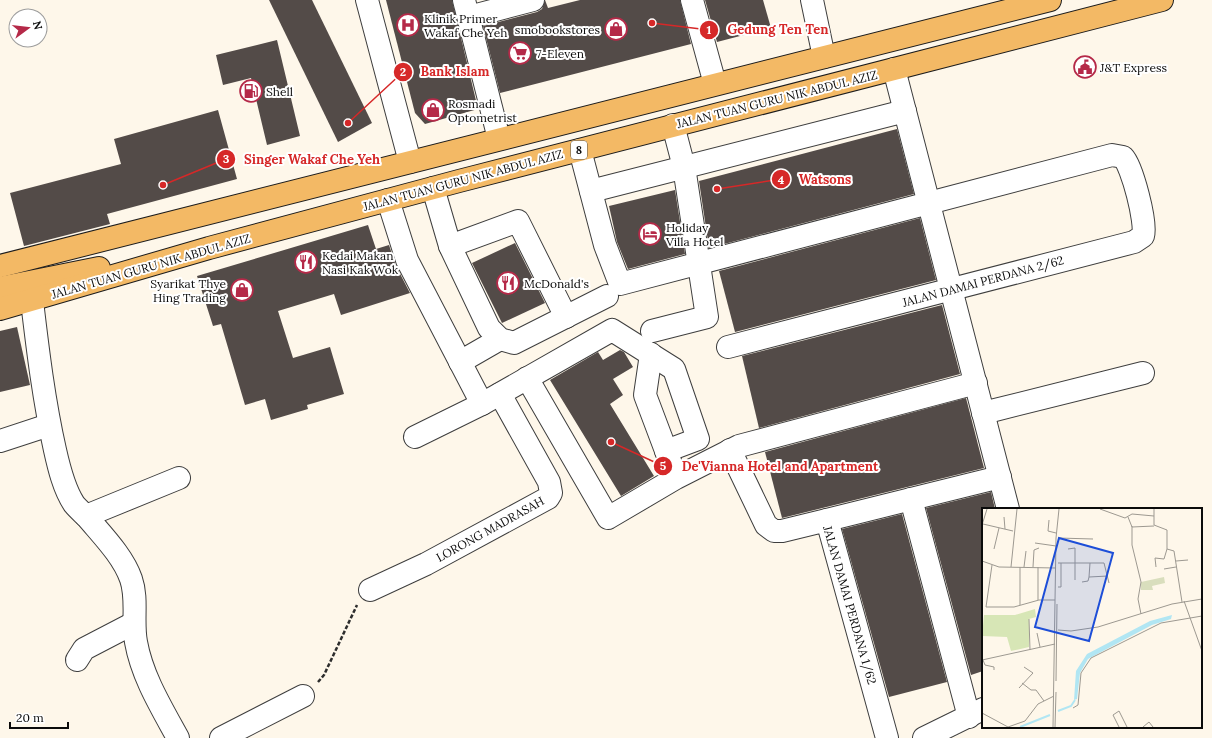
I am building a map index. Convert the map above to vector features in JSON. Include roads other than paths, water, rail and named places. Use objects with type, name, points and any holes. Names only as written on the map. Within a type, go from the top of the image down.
[{"type":"main road","points":[[4,265],[1050,0]]},
{"type":"main road","name":"JALAN TUAN GURU NIK ABDUL AZIZ","points":[[0,309],[32,301],[209,248],[433,188],[1162,0]]},
{"type":"main road","points":[[0,288],[209,248]]},
{"type":"street","points":[[367,0],[410,162]]},
{"type":"street","points":[[500,139],[467,9],[533,0]]},
{"type":"street","points":[[692,0],[716,84]]},
{"type":"street","points":[[812,0],[824,57]]},
{"type":"street","points":[[894,69],[1008,508]]},
{"type":"street","points":[[591,191],[905,111]]},
{"type":"street","points":[[652,331],[708,317],[684,167],[673,126]]},
{"type":"street","points":[[580,150],[606,245],[614,290]]},
{"type":"street","name":"JALAN DAMAI PERDANA 2/62","points":[[728,348],[1139,240],[1143,236],[1144,224],[1129,166],[1123,157],[1118,155],[1109,156],[929,203]]},
{"type":"street","points":[[433,188],[450,246],[489,328],[500,339],[514,343],[566,317],[614,290],[699,264],[929,203]]},
{"type":"street","points":[[388,200],[407,260],[460,362],[491,399]]},
{"type":"street","points":[[450,246],[518,221],[566,317]]},
{"type":"street","points":[[32,301],[41,379],[49,425],[60,469],[74,504],[86,516],[122,561],[131,578],[134,594],[134,623],[138,656],[178,738]]},
{"type":"street","points":[[414,437],[491,399],[612,330],[674,369],[698,439],[666,451]]},
{"type":"street","points":[[460,362],[500,339]]},
{"type":"street","points":[[651,354],[645,395],[676,478]]},
{"type":"street","points":[[983,413],[1143,373]]},
{"type":"street","points":[[527,378],[608,518],[676,478],[730,450],[976,383]]},
{"type":"street","name":"LORONG MADRASAH","points":[[370,590],[426,564],[548,498],[551,493],[549,482],[491,399]]},
{"type":"street","points":[[0,441],[49,425]]},
{"type":"street","name":"JALAN DAMAI PERDANA 1/62","points":[[730,450],[766,525],[774,531],[782,531],[827,520],[887,738]]},
{"type":"street","points":[[827,520],[1000,477]]},
{"type":"street","points":[[86,516],[179,478]]},
{"type":"street","points":[[912,499],[976,713],[924,738]]},
{"type":"street","points":[[77,660],[84,649],[134,623]]},
{"type":"street","points":[[221,738],[303,696]]},
{"type":"place","name":"Gedung Ten Ten","points":[[652,23]]},
{"type":"place","name":"Klinik Primer Wakaf Che Yeh","points":[[408,25]]},
{"type":"place","name":"smobookstores","points":[[616,29]]},
{"type":"place","name":"7-Eleven","points":[[520,53]]},
{"type":"place","name":"J&T Express","points":[[1085,67]]},
{"type":"place","name":"Shell","points":[[251,91]]},
{"type":"place","name":"Rosmadi Optometrist","points":[[433,110]]},
{"type":"place","name":"Bank Islam","points":[[348,123]]},
{"type":"place","name":"Singer Wakaf Che Yeh","points":[[163,185]]},
{"type":"place","name":"Watsons","points":[[717,189]]},
{"type":"place","name":"Holiday Villa Hotel","points":[[650,234]]},
{"type":"place","name":"Kedai Makan Nasi Kak Wok","points":[[306,262]]},
{"type":"place","name":"McDonald's","points":[[508,283]]},
{"type":"place","name":"Syarikat Thye Hing Trading","points":[[242,290]]},
{"type":"place","name":"De'Vianna Hotel and Apartment","points":[[611,442]]}]
